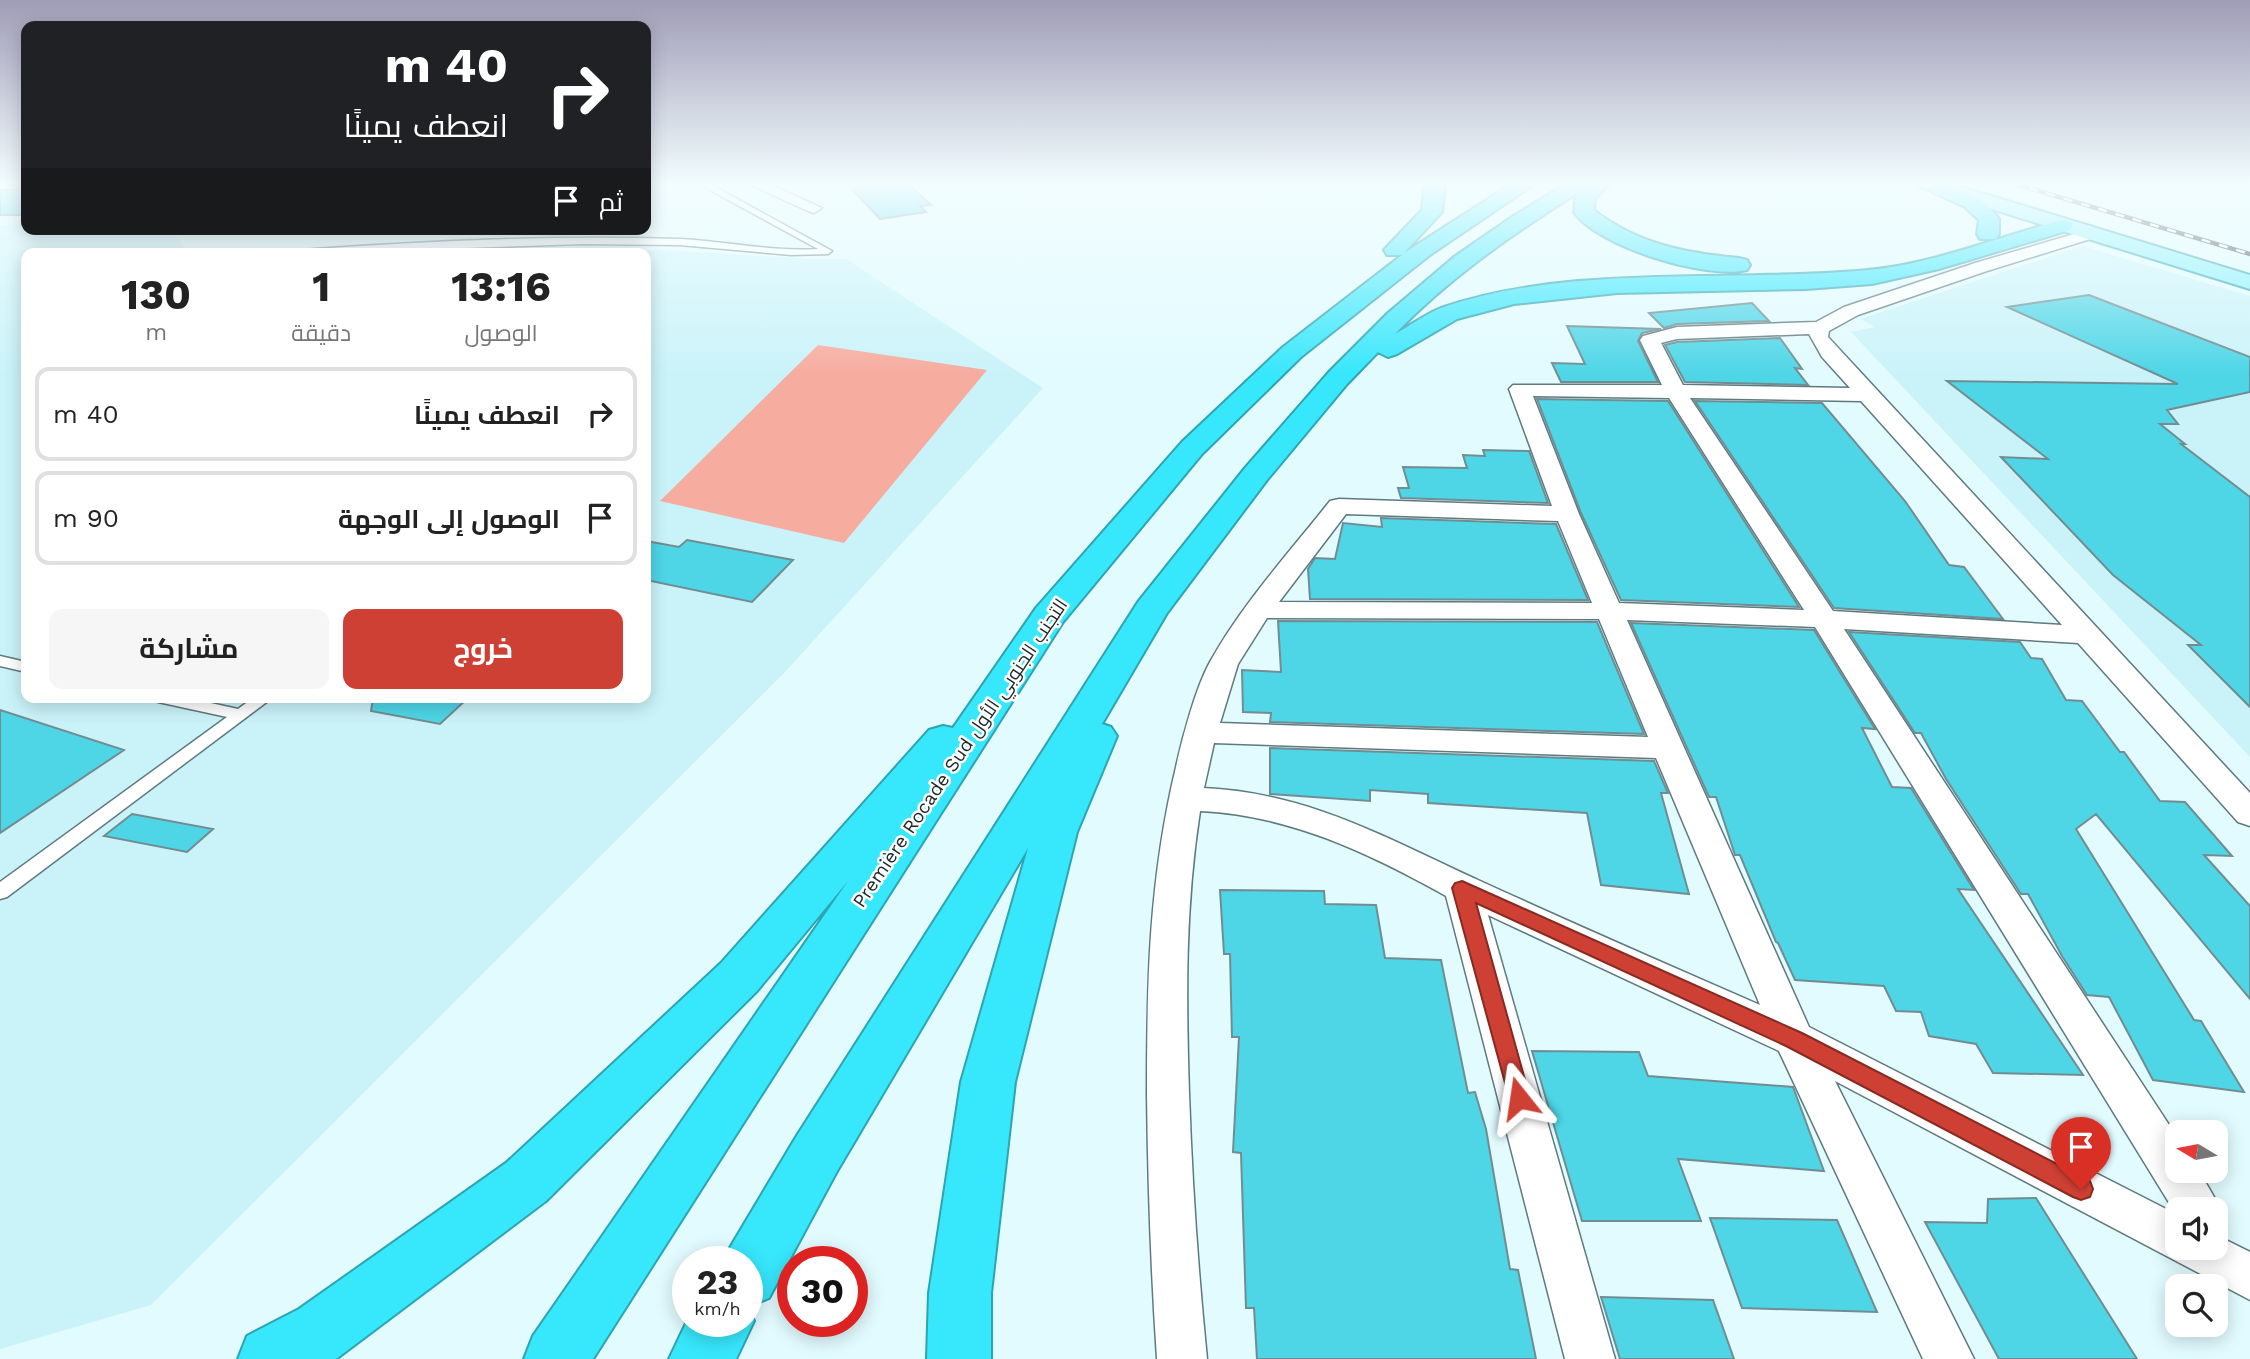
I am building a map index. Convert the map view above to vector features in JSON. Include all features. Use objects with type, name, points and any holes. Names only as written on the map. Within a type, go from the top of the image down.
[{"type":"highway","points":[[1292,352],[1398,246]]},
{"type":"highway","name":"Première Rocade Sud التجنب الجنوبي الأول","points":[[556,1359],[1049,616],[1192,448],[1292,352],[1428,246]]},
{"type":"highway","points":[[763,1249],[824,1143],[1151,610],[1256,474],[1338,378],[1397,318],[1484,246]]},
{"type":"highway","points":[[1643,246],[1705,262],[1772,267],[1847,265],[1932,246]]},
{"type":"highway","points":[[1338,378],[1448,314],[1513,297],[1618,286],[1793,282],[1872,277],[1992,246]]},
{"type":"highway","points":[[959,1359],[960,1293],[988,1082],[1055,832],[1151,610]]},
{"type":"highway","points":[[270,1359],[322,1332],[526,1182],[739,977],[1049,616]]},
{"type":"highway","points":[[701,1359],[713,1337]]},
{"type":"main road","points":[[2132,246],[2250,282]]},
{"type":"street","points":[[2050,246],[1851,311],[1820,328],[1677,333],[1650,341],[1676,393],[1824,619],[2190,1197]]},
{"type":"street","points":[[1820,328],[1818,337],[1829,353],[2250,814]]},
{"type":"street","points":[[1868,395],[1520,389],[1567,514],[1794,1040],[1949,1359]]},
{"type":"street","points":[[1182,1359],[1171,1227],[1166,986],[1172,878],[1185,799],[1200,732],[1223,664],[1258,610],[1339,506],[1567,514]]},
{"type":"street","points":[[1258,610],[1610,611],[1824,619],[2085,635]]},
{"type":"street","points":[[1200,732],[1667,748]]},
{"type":"street","points":[[1185,799],[1242,803],[1317,822],[1420,865],[1462,888],[1794,1040],[2165,1233]]},
{"type":"street","points":[[1462,888],[1590,1359]]},
{"type":"street","points":[[2228,1247],[2250,1264]]},
{"type":"street","points":[[2217,1260],[2250,1277]]},
{"type":"lane","points":[[356,248],[373,246]]},
{"type":"lane","points":[[725,246],[805,253],[828,251],[819,246]]},
{"type":"lane","points":[[0,661],[21,666]]},
{"type":"lane","points":[[186,703],[239,715]]},
{"type":"lane","points":[[0,892],[257,703]]},
{"type":"shaded area","points":[[0,246],[184,248],[21,248],[21,703],[651,703],[651,250],[846,259],[1043,388],[785,672],[151,1305],[0,1349]]},
{"type":"shaded area","points":[[2081,246],[2250,296],[2250,757],[1851,332],[1875,327],[1860,319]]},
{"type":"shaded area","points":[[818,345],[987,370],[844,543],[660,501]]},
{"type":"building","points":[[2089,295],[2250,357],[2250,392],[2167,410],[2178,424],[2160,424],[2185,444],[2181,444],[2250,497],[2250,707],[2188,645],[2201,645],[2113,575],[2001,457],[2048,459],[1947,381],[2178,384],[2007,307]]},
{"type":"building","points":[[1752,303],[1769,321],[1677,324],[1664,328],[1649,313]]},
{"type":"building","points":[[1567,326],[1661,329],[1642,333],[1638,341],[1658,382],[1561,382],[1552,363],[1585,364]]},
{"type":"building","points":[[1780,338],[1802,369],[1795,368],[1808,385],[1685,382],[1665,345],[1677,342]]},
{"type":"building","points":[[1537,399],[1668,401],[1799,607],[1621,600],[1581,513]]},
{"type":"building","points":[[1695,401],[1822,403],[1905,501],[1949,565],[1964,567],[2003,619],[1834,608]]},
{"type":"building","points":[[1483,450],[1529,451],[1548,503],[1401,498],[1398,488],[1409,488],[1403,467],[1467,468],[1463,455],[1485,456]]},
{"type":"building","points":[[1381,518],[1556,524],[1588,600],[1310,599],[1308,569],[1315,558],[1335,559],[1343,523],[1382,527]]},
{"type":"building","points":[[687,540],[793,560],[752,602],[651,581],[651,542],[679,547]]},
{"type":"building","points":[[1278,621],[1597,622],[1644,734],[1270,722],[1271,713],[1243,712],[1242,670],[1281,672]]},
{"type":"building","points":[[1631,623],[1814,630],[1875,729],[1862,728],[1892,787],[1911,788],[1974,890],[1958,889],[2083,1075],[1993,1073],[1976,1044],[1929,1036],[1921,1012],[1896,1011],[1884,986],[1795,980],[1740,855],[1735,855],[1716,797],[1709,797]]},
{"type":"building","points":[[1849,632],[2020,642],[2031,658],[2042,659],[2066,700],[2082,701],[2160,801],[2185,802],[2232,856],[2204,855],[2250,906],[2250,999],[2096,814],[2076,829],[2194,1020],[2201,1021],[2244,1092],[2153,1080],[2109,997],[2087,995],[2028,894],[2021,894],[1946,779],[1921,733],[1915,733]]},
{"type":"building","points":[[372,703],[463,703],[440,724],[371,711]]},
{"type":"building","points":[[0,710],[124,750],[0,833]]},
{"type":"building","points":[[1270,748],[1654,761],[1668,793],[1661,793],[1689,894],[1601,885],[1587,813],[1428,803],[1428,794],[1370,790],[1370,801],[1270,794]]},
{"type":"building","points":[[132,814],[213,829],[187,852],[104,836]]},
{"type":"building","points":[[1220,890],[1324,891],[1325,904],[1376,905],[1385,958],[1441,960],[1468,1093],[1475,1092],[1486,1129],[1510,1269],[1518,1270],[1536,1359],[1257,1359],[1254,1308],[1246,1308],[1241,1153],[1233,1152],[1239,1037],[1232,1037],[1230,954],[1224,954]]},
{"type":"building","points":[[1532,1051],[1639,1052],[1648,1076],[1793,1087],[1824,1171],[1678,1159],[1701,1221],[1582,1221]]},
{"type":"building","points":[[2036,1198],[2137,1359],[1999,1359],[1925,1222],[1987,1223],[1988,1199]]},
{"type":"building","points":[[1710,1218],[1837,1220],[1877,1312],[1742,1308]]},
{"type":"building","points":[[1601,1297],[1713,1300],[1734,1359],[1620,1359]]},
{"type":"railway","points":[[2225,246],[2250,254]]},
{"type":"route","points":[[1519,1098],[1462,888],[1794,1040],[2081,1189]]}]
